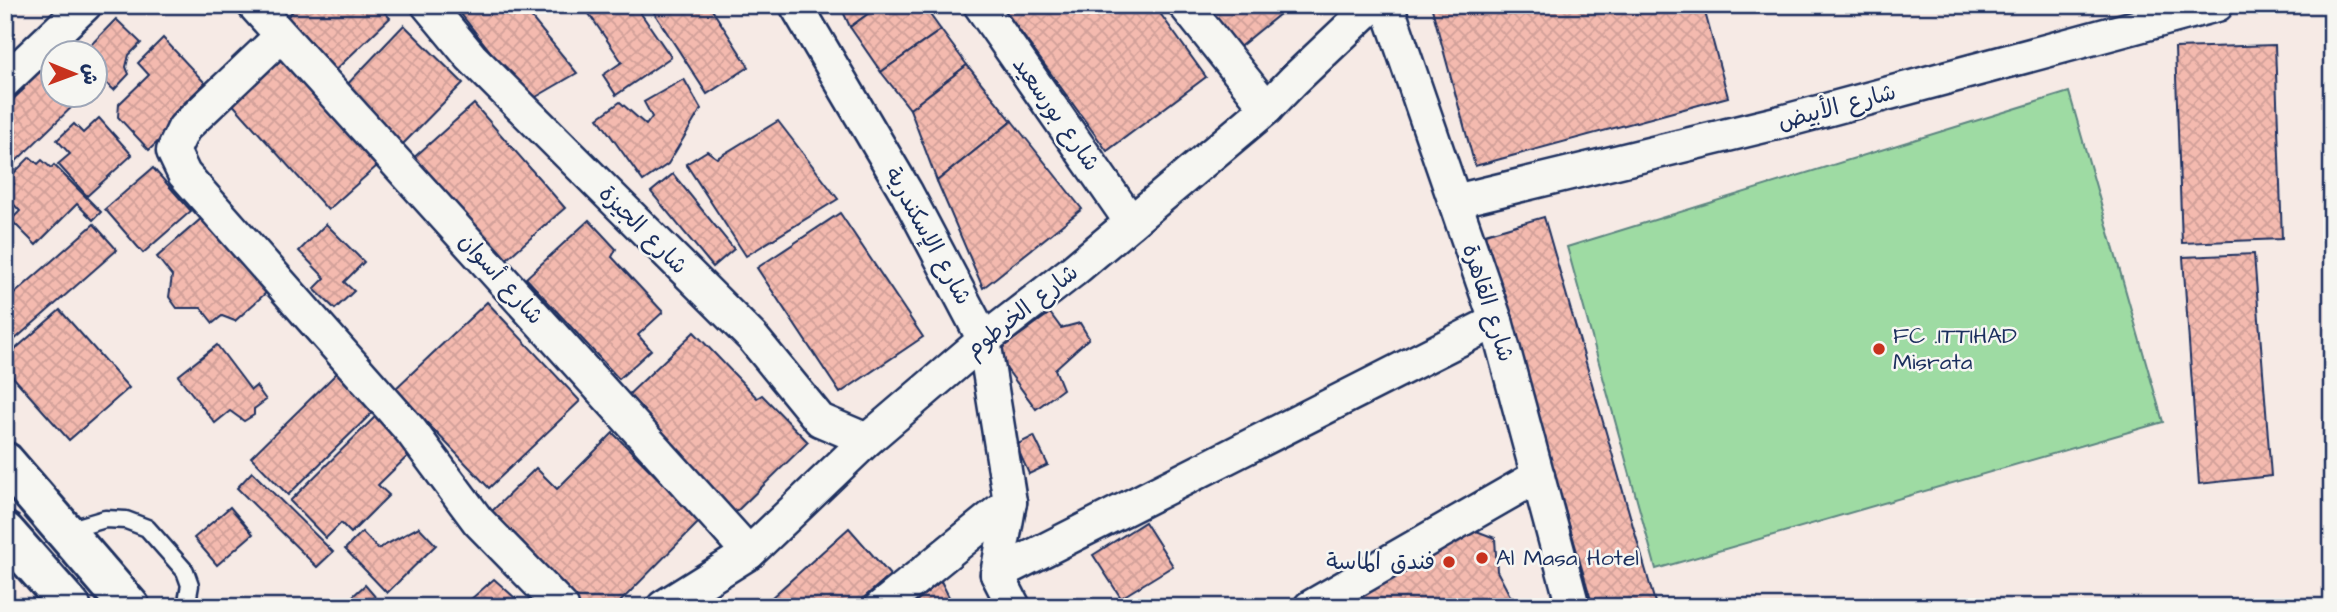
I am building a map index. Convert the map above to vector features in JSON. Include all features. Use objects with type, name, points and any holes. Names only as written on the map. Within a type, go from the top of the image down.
[{"type":"main road","points":[[5,462],[130,607]]},
{"type":"main road","points":[[5,532],[71,607]]},
{"type":"street","points":[[5,80],[85,5]]},
{"type":"street","name":"شارع أسوان","points":[[254,5],[749,554]]},
{"type":"street","name":"شارع الجيزة","points":[[428,5],[471,57],[753,338],[820,420],[867,440]]},
{"type":"street","name":"شارع بورسعيد","points":[[980,5],[1131,222]]},
{"type":"street","points":[[1185,5],[1267,108]]},
{"type":"street","name":"شارع الخرطوم","points":[[663,607],[708,595],[867,440],[984,340],[1267,108],[1373,5]]},
{"type":"street","name":"شارع القاهرة","points":[[1387,5],[1496,321],[1573,607]]},
{"type":"street","name":"شارع الأبيض","points":[[1455,201],[1785,121],[2217,5]]},
{"type":"street","name":"شارع الإسكندرية","points":[[796,10],[906,192],[984,340],[1010,502],[997,574]]},
{"type":"street","points":[[281,36],[184,128],[173,151],[184,174],[411,431],[478,521],[562,607]]},
{"type":"street","points":[[1014,607],[997,574],[1496,321]]},
{"type":"street","points":[[1310,607],[1538,476]]},
{"type":"street","points":[[881,607],[1010,502]]},
{"type":"lane","points":[[64,531],[104,519],[126,520],[147,528],[185,571],[190,585],[186,607]]},
{"type":"green space","points":[[2069,92],[2163,422],[1656,569],[1567,247]]},
{"type":"building","points":[[299,5],[377,5],[390,18],[326,79],[277,27]]},
{"type":"building","points":[[454,5],[521,5],[577,73],[529,101]]},
{"type":"building","points":[[583,5],[635,5],[671,57],[616,95],[603,75],[622,62]]},
{"type":"building","points":[[649,5],[709,5],[749,67],[707,94]]},
{"type":"building","points":[[840,5],[880,5],[850,27]]},
{"type":"building","points":[[880,5],[923,5],[941,30],[881,72],[850,27]]},
{"type":"building","points":[[1001,5],[1154,5],[1206,77],[1107,151]]},
{"type":"building","points":[[1202,5],[1291,5],[1237,49]]},
{"type":"building","points":[[1431,5],[1703,5],[1728,97],[1475,166]]},
{"type":"building","points":[[116,19],[141,43],[129,55],[126,67],[129,74],[114,90],[108,85],[108,38],[98,38]]},
{"type":"building","points":[[404,25],[463,83],[399,148],[341,91]]},
{"type":"building","points":[[941,30],[967,65],[910,109],[881,72]]},
{"type":"building","points":[[163,38],[205,83],[174,113],[181,120],[149,150],[118,117],[119,104],[149,75],[138,63]]},
{"type":"building","points":[[2275,45],[2282,239],[2182,243],[2175,48]]},
{"type":"building","points":[[278,56],[377,166],[328,210],[229,100]]},
{"type":"building","points":[[37,58],[38,108],[71,108],[5,172],[5,142],[16,132],[5,120],[5,107],[24,89],[14,80]]},
{"type":"building","points":[[967,65],[1012,121],[937,181],[910,109]]},
{"type":"building","points":[[684,79],[701,109],[668,164],[643,181],[598,118],[620,102],[646,125],[652,117],[644,102]]},
{"type":"building","points":[[474,104],[565,208],[501,264],[410,161]]},
{"type":"building","points":[[99,118],[132,155],[87,196],[58,164],[70,154],[57,140],[74,124],[83,133]]},
{"type":"building","points":[[778,121],[838,199],[746,256],[686,164],[707,151],[717,158]]},
{"type":"building","points":[[1012,121],[1082,209],[983,288],[937,181]]},
{"type":"building","points":[[30,157],[38,164],[42,160],[51,168],[54,165],[101,212],[93,220],[77,204],[36,245],[11,220],[20,211],[5,195],[14,184],[9,178]]},
{"type":"building","points":[[153,168],[191,211],[143,253],[105,209]]},
{"type":"building","points":[[673,174],[734,249],[713,267],[651,192]]},
{"type":"building","points":[[840,213],[923,337],[840,393],[757,268]]},
{"type":"building","points":[[203,217],[268,291],[235,321],[222,316],[213,323],[201,308],[177,308],[169,297],[172,276],[157,257]]},
{"type":"building","points":[[1544,217],[1656,606],[1593,607],[1485,234]]},
{"type":"building","points":[[589,220],[616,249],[612,257],[663,312],[638,335],[651,350],[619,379],[526,278]]},
{"type":"building","points":[[94,224],[117,250],[5,348],[5,302]]},
{"type":"building","points":[[326,224],[364,262],[344,282],[354,291],[335,309],[314,289],[325,278],[299,251]]},
{"type":"building","points":[[2254,254],[2271,476],[2199,484],[2183,257]]},
{"type":"building","points":[[487,302],[580,401],[489,488],[395,389]]},
{"type":"building","points":[[60,310],[129,388],[69,440],[5,368],[5,358]]},
{"type":"building","points":[[1050,313],[1061,328],[1080,323],[1089,338],[1055,369],[1063,389],[1036,409],[995,353]]},
{"type":"building","points":[[694,332],[757,398],[762,395],[808,442],[735,513],[625,398]]},
{"type":"building","points":[[217,345],[251,390],[256,386],[266,400],[254,409],[254,415],[244,421],[230,411],[215,423],[178,376]]},
{"type":"building","points":[[338,372],[375,410],[288,495],[251,457]]},
{"type":"building","points":[[379,413],[415,449],[378,485],[389,495],[351,533],[341,523],[326,538],[290,501]]},
{"type":"building","points":[[613,433],[700,521],[615,607],[576,607],[487,516],[536,468],[557,489]]},
{"type":"building","points":[[1034,436],[1048,465],[1029,474],[1016,445]]},
{"type":"building","points":[[252,472],[333,552],[317,567],[237,488]]},
{"type":"building","points":[[230,507],[253,534],[217,565],[194,538]]},
{"type":"building","points":[[1145,522],[1173,566],[1121,598],[1093,555]]},
{"type":"building","name":"فندق الماسة","points":[[1463,526],[1495,538],[1497,571],[1516,607],[1326,607]]},
{"type":"building","points":[[419,527],[436,545],[387,593],[345,549],[362,532],[378,549]]},
{"type":"building","points":[[849,528],[890,575],[853,607],[761,607]]},
{"type":"building","points":[[494,579],[525,607],[462,607]]},
{"type":"building","points":[[941,581],[954,607],[909,607]]},
{"type":"building","points":[[365,585],[384,607],[341,607]]},
{"type":"building","points":[[1121,598],[1126,607],[1107,607]]},
{"type":"place","name":"FC .ITTIHAD Misrata","points":[[1879,349]]},
{"type":"place","name":"Al Masa Hotel","points":[[1482,558]]},
{"type":"place","name":"فندق الماسة","points":[[1449,562]]}]
